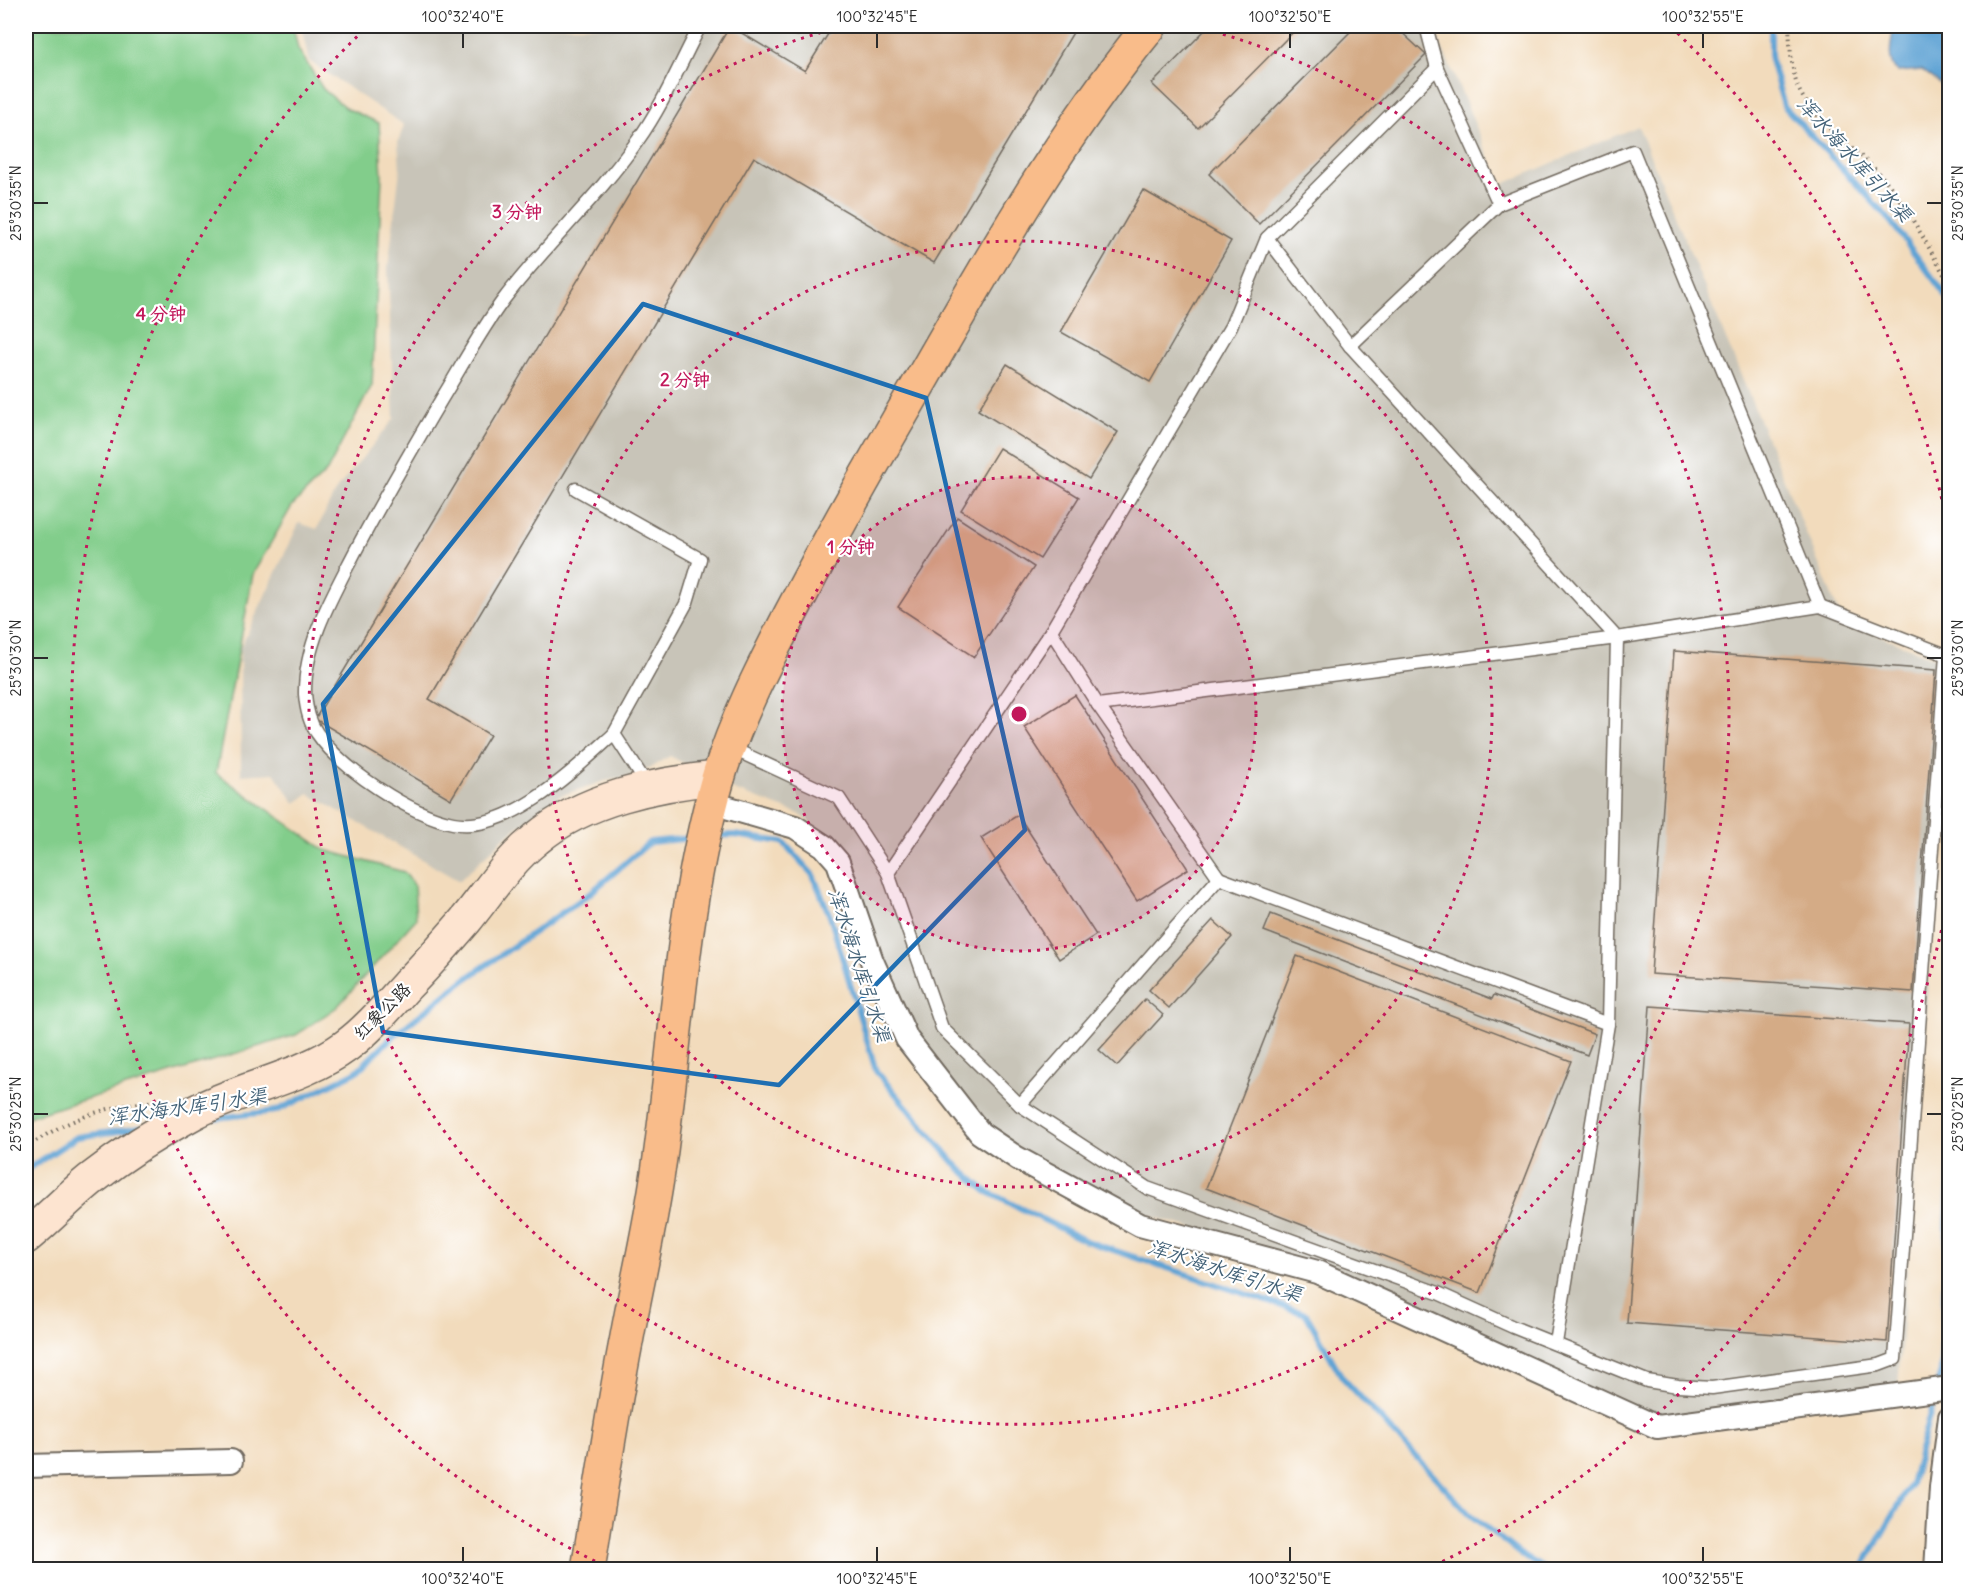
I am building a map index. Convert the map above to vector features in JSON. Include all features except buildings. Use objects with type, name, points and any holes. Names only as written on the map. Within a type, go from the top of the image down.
[{"type":"highway","points":[[588,1569],[623,1355],[658,1174],[697,876],[712,801],[728,747],[751,694],[816,564],[925,373],[1042,177],[1084,113],[1150,26]]},
{"type":"main road","name":"红象公路","points":[[26,1237],[94,1178],[138,1146],[181,1107],[230,1096],[310,1066],[347,1045],[380,1015],[429,963],[502,873],[536,838],[557,823],[620,797],[684,782],[712,801]]},
{"type":"street","points":[[712,801],[795,827],[824,846],[838,862],[872,961],[907,1039],[980,1133],[1017,1158],[1140,1225],[1317,1272],[1657,1427],[1942,1390]]},
{"type":"street","points":[[1936,1569],[1941,1487],[1950,1417]]},
{"type":"street","points":[[26,1466],[231,1461]]},
{"type":"lane","points":[[576,489],[700,559],[687,602],[614,734],[583,762],[551,787],[507,815],[478,824],[460,825],[420,813],[346,765],[329,749],[316,732],[308,713],[305,691],[308,666],[324,614],[357,548],[482,332],[521,278],[605,183],[638,141],[660,106],[700,26]]},
{"type":"lane","points":[[782,26],[796,29],[811,26]]},
{"type":"lane","points":[[1426,26],[1437,68],[1499,204]]},
{"type":"lane","points":[[888,873],[1051,631],[1232,326],[1268,238],[1437,68]]},
{"type":"lane","points":[[1350,346],[1499,204],[1633,151],[1820,606]]},
{"type":"lane","points":[[1268,238],[1350,346],[1617,638],[1608,1024],[1556,1343]]},
{"type":"lane","points":[[728,747],[839,798],[888,873],[942,1028],[1020,1105],[1147,1188],[1438,1293],[1513,1327],[1647,1381],[1712,1388],[1879,1365],[1895,1359],[1946,655],[1820,606],[1617,638],[1098,705]]},
{"type":"lane","points":[[1051,631],[1098,705],[1219,878],[1608,1024]]},
{"type":"lane","points":[[614,734],[650,790]]},
{"type":"lane","points":[[1020,1105],[1219,878]]},
{"type":"path","points":[[1789,26],[1793,71],[1803,97],[1821,120],[1859,153],[1890,186],[1950,285]]},
{"type":"path","points":[[26,1148],[43,1136],[78,1118],[111,1108],[147,1101],[181,1107]]},
{"type":"path","points":[[1950,1320],[1950,1359]]},
{"type":"highlighted area","points":[[643,304],[926,398],[1025,830],[779,1085],[383,1032],[323,704]]},
{"type":"shaded area","points":[[301,26],[1433,26],[1501,185],[1638,126],[1842,620],[1949,664],[1920,1104],[1898,1385],[1660,1422],[1213,1234],[1125,1209],[985,1130],[906,1022],[845,857],[835,844],[799,814],[734,790],[670,756],[638,775],[605,781],[559,796],[506,836],[459,881],[309,794],[295,803],[274,773],[241,775],[240,649],[299,523],[317,529],[336,490],[394,419],[388,269],[400,169],[398,142],[404,125],[309,61]]},
{"type":"green space","points":[[26,26],[293,26],[298,49],[323,89],[346,108],[379,123],[382,176],[372,385],[327,471],[292,506],[253,574],[216,773],[325,850],[404,872],[414,885],[416,919],[337,1007],[296,1035],[31,1116],[26,1120]]},
{"type":"water","points":[[1894,26],[1949,26],[1949,90],[1922,70],[1898,72],[1890,57]]},
{"type":"waterway","name":"浑水海水库引水渠","points":[[1771,26],[1771,60],[1784,106],[1888,218],[1950,301]]},
{"type":"waterway","name":"浑水海水库引水渠","points":[[714,836],[734,835],[783,842],[813,875],[830,916],[876,1071],[958,1167],[986,1191],[1086,1241],[1306,1314],[1342,1377],[1469,1514],[1520,1554],[1546,1570]]},
{"type":"waterway","name":"浑水海水库引水渠","points":[[216,1118],[276,1111],[356,1072],[392,1037],[463,981],[588,895],[650,842],[692,838]]},
{"type":"waterway","name":"浑水海水库引水渠","points":[[26,1170],[77,1137],[140,1128]]},
{"type":"waterway","name":"浑水海水库引水渠","points":[[1937,1385],[1941,1372],[1950,1165]]},
{"type":"waterway","name":"浑水海水库引水渠","points":[[1861,1570],[1911,1484],[1935,1395]]}]
